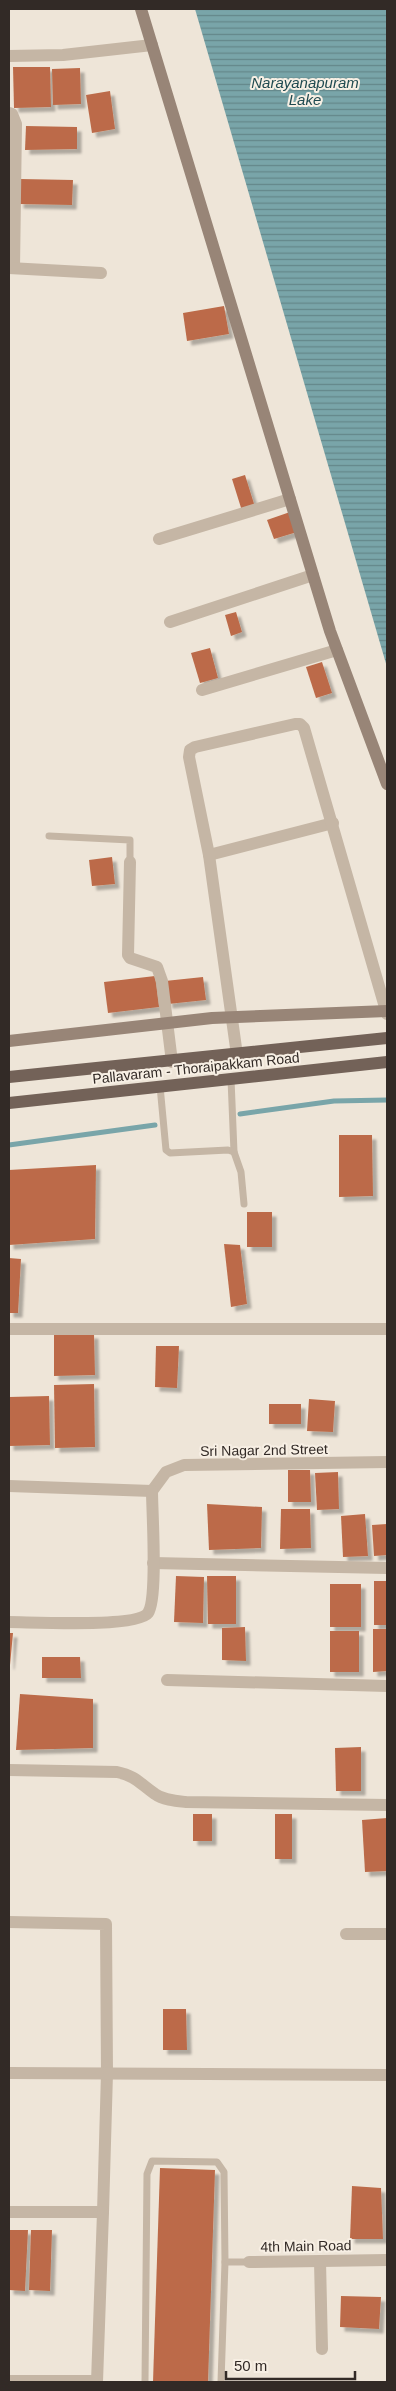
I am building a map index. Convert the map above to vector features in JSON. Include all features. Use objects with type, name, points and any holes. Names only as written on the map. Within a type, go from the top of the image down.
[{"type":"main road","name":"Pallavaram - Thoraipakkam Road","points":[[9,1078],[387,1038]]},
{"type":"main road","name":"Pallavaram - Thoraipakkam Road","points":[[9,1103],[387,1062]]},
{"type":"street","points":[[142,9],[313,575],[337,650],[387,784]]},
{"type":"street","points":[[9,56],[63,55],[152,45]]},
{"type":"street","points":[[9,112],[12,114],[16,124],[11,268],[101,273]]},
{"type":"street","points":[[159,539],[290,499]]},
{"type":"street","points":[[170,622],[313,575]]},
{"type":"street","points":[[202,690],[337,650]]},
{"type":"street","points":[[9,1041],[167,1023],[233,1018],[387,1012],[304,728],[300,724],[195,747],[190,750],[189,756],[209,855],[233,1018],[237,1055]]},
{"type":"street","points":[[209,855],[333,824]]},
{"type":"street","points":[[130,862],[128,955],[130,958],[157,967],[162,981],[172,1062]]},
{"type":"street","points":[[9,1329],[387,1329]]},
{"type":"street","name":"Sri Nagar 2nd Street","points":[[152,1491],[166,1472],[184,1466],[387,1462]]},
{"type":"street","points":[[9,1486],[152,1491],[153,1563],[152,1606],[148,1614],[139,1620],[120,1622],[9,1622]]},
{"type":"street","points":[[153,1563],[387,1568]]},
{"type":"street","points":[[167,1680],[387,1686]]},
{"type":"street","points":[[9,1770],[117,1772],[132,1775],[156,1795],[171,1801],[387,1805]]},
{"type":"street","points":[[9,1922],[106,1924],[107,2073],[97,2382],[9,2381]]},
{"type":"street","points":[[346,1934],[387,1934]]},
{"type":"street","points":[[9,2073],[387,2075]]},
{"type":"street","points":[[9,2212],[103,2212]]},
{"type":"street","name":"4th Main Road","points":[[249,2262],[387,2260]]},
{"type":"street","points":[[320,2261],[322,2349]]},
{"type":"lane","points":[[49,836],[130,840],[130,862]]},
{"type":"lane","points":[[231,1080],[234,1152],[241,1172],[244,1204]]},
{"type":"lane","points":[[160,1086],[166,1150],[170,1153],[228,1150],[234,1152]]},
{"type":"lane","points":[[145,2382],[147,2174],[152,2161],[217,2162],[224,2172],[225,2262],[221,2382]]},
{"type":"lane","name":"4th Main Road","points":[[225,2262],[249,2262]]},
{"type":"water","name":"Narayanapuram Lake","points":[[195,9],[387,9],[387,667]]},
{"type":"building","points":[[13,67],[50,67],[51,107],[14,108]]},
{"type":"building","points":[[80,68],[81,104],[53,105],[52,69]]},
{"type":"building","points":[[110,91],[115,129],[92,133],[86,95]]},
{"type":"building","points":[[26,126],[77,127],[77,149],[25,150]]},
{"type":"building","points":[[20,179],[73,180],[72,205],[19,204]]},
{"type":"building","points":[[224,306],[229,334],[187,341],[183,313]]},
{"type":"building","points":[[245,475],[255,507],[242,511],[232,479]]},
{"type":"building","points":[[290,512],[297,532],[274,539],[267,520]]},
{"type":"building","points":[[236,612],[242,632],[231,636],[225,615]]},
{"type":"building","points":[[210,648],[218,678],[200,683],[191,653]]},
{"type":"building","points":[[322,662],[332,693],[316,698],[306,667]]},
{"type":"building","points":[[112,857],[115,884],[92,886],[89,860]]},
{"type":"building","points":[[155,976],[159,1007],[108,1013],[104,982]]},
{"type":"building","points":[[203,977],[206,1000],[168,1004],[165,981]]},
{"type":"building","points":[[339,1135],[372,1135],[373,1196],[339,1197]]},
{"type":"building","points":[[96,1165],[95,1239],[9,1245],[9,1170]]},
{"type":"building","points":[[247,1212],[272,1212],[272,1247],[247,1247]]},
{"type":"building","points":[[224,1244],[240,1245],[247,1304],[231,1307]]},
{"type":"building","points":[[9,1258],[21,1259],[18,1313],[9,1313]]},
{"type":"building","points":[[94,1334],[95,1375],[54,1376],[54,1335]]},
{"type":"building","points":[[156,1346],[179,1346],[177,1388],[155,1387]]},
{"type":"building","points":[[94,1384],[95,1447],[55,1448],[54,1385]]},
{"type":"building","points":[[49,1396],[50,1445],[9,1446],[9,1397]]},
{"type":"building","points":[[309,1399],[335,1401],[333,1432],[307,1431]]},
{"type":"building","points":[[269,1404],[301,1404],[301,1424],[269,1424]]},
{"type":"building","points":[[288,1470],[310,1470],[311,1502],[288,1502]]},
{"type":"building","points":[[338,1472],[339,1509],[317,1510],[315,1473]]},
{"type":"building","points":[[207,1504],[262,1507],[261,1548],[209,1550]]},
{"type":"building","points":[[281,1509],[310,1509],[311,1548],[280,1549]]},
{"type":"building","points":[[365,1514],[368,1556],[343,1557],[341,1516]]},
{"type":"building","points":[[387,1524],[387,1555],[374,1556],[372,1525]]},
{"type":"building","points":[[176,1576],[204,1577],[203,1623],[174,1622]]},
{"type":"building","points":[[207,1576],[236,1576],[236,1624],[208,1624]]},
{"type":"building","points":[[374,1581],[387,1581],[387,1625],[374,1625]]},
{"type":"building","points":[[330,1584],[361,1584],[361,1627],[330,1627]]},
{"type":"building","points":[[245,1627],[246,1661],[222,1660],[222,1628]]},
{"type":"building","points":[[373,1629],[387,1629],[387,1671],[373,1672]]},
{"type":"building","points":[[330,1631],[359,1631],[359,1672],[330,1672]]},
{"type":"building","points":[[9,1633],[13,1633],[10,1665],[9,1665]]},
{"type":"building","points":[[42,1657],[80,1657],[81,1678],[42,1678]]},
{"type":"building","points":[[20,1694],[93,1699],[93,1748],[16,1750]]},
{"type":"building","points":[[361,1747],[361,1791],[336,1791],[335,1748]]},
{"type":"building","points":[[193,1814],[212,1814],[212,1841],[193,1841]]},
{"type":"building","points":[[275,1814],[292,1814],[292,1859],[275,1859]]},
{"type":"building","points":[[387,1818],[387,1871],[365,1872],[362,1820]]},
{"type":"building","points":[[163,2009],[186,2009],[187,2050],[163,2050]]},
{"type":"building","points":[[160,2168],[215,2170],[208,2382],[153,2382]]},
{"type":"building","points":[[352,2186],[381,2188],[383,2239],[350,2239]]},
{"type":"building","points":[[9,2230],[28,2230],[25,2291],[9,2290]]},
{"type":"building","points":[[31,2230],[52,2230],[50,2291],[29,2290]]},
{"type":"building","points":[[341,2296],[381,2297],[379,2329],[340,2327]]},
{"type":"waterway","points":[[240,1114],[334,1101],[387,1100]]},
{"type":"waterway","points":[[9,1145],[155,1125]]}]
